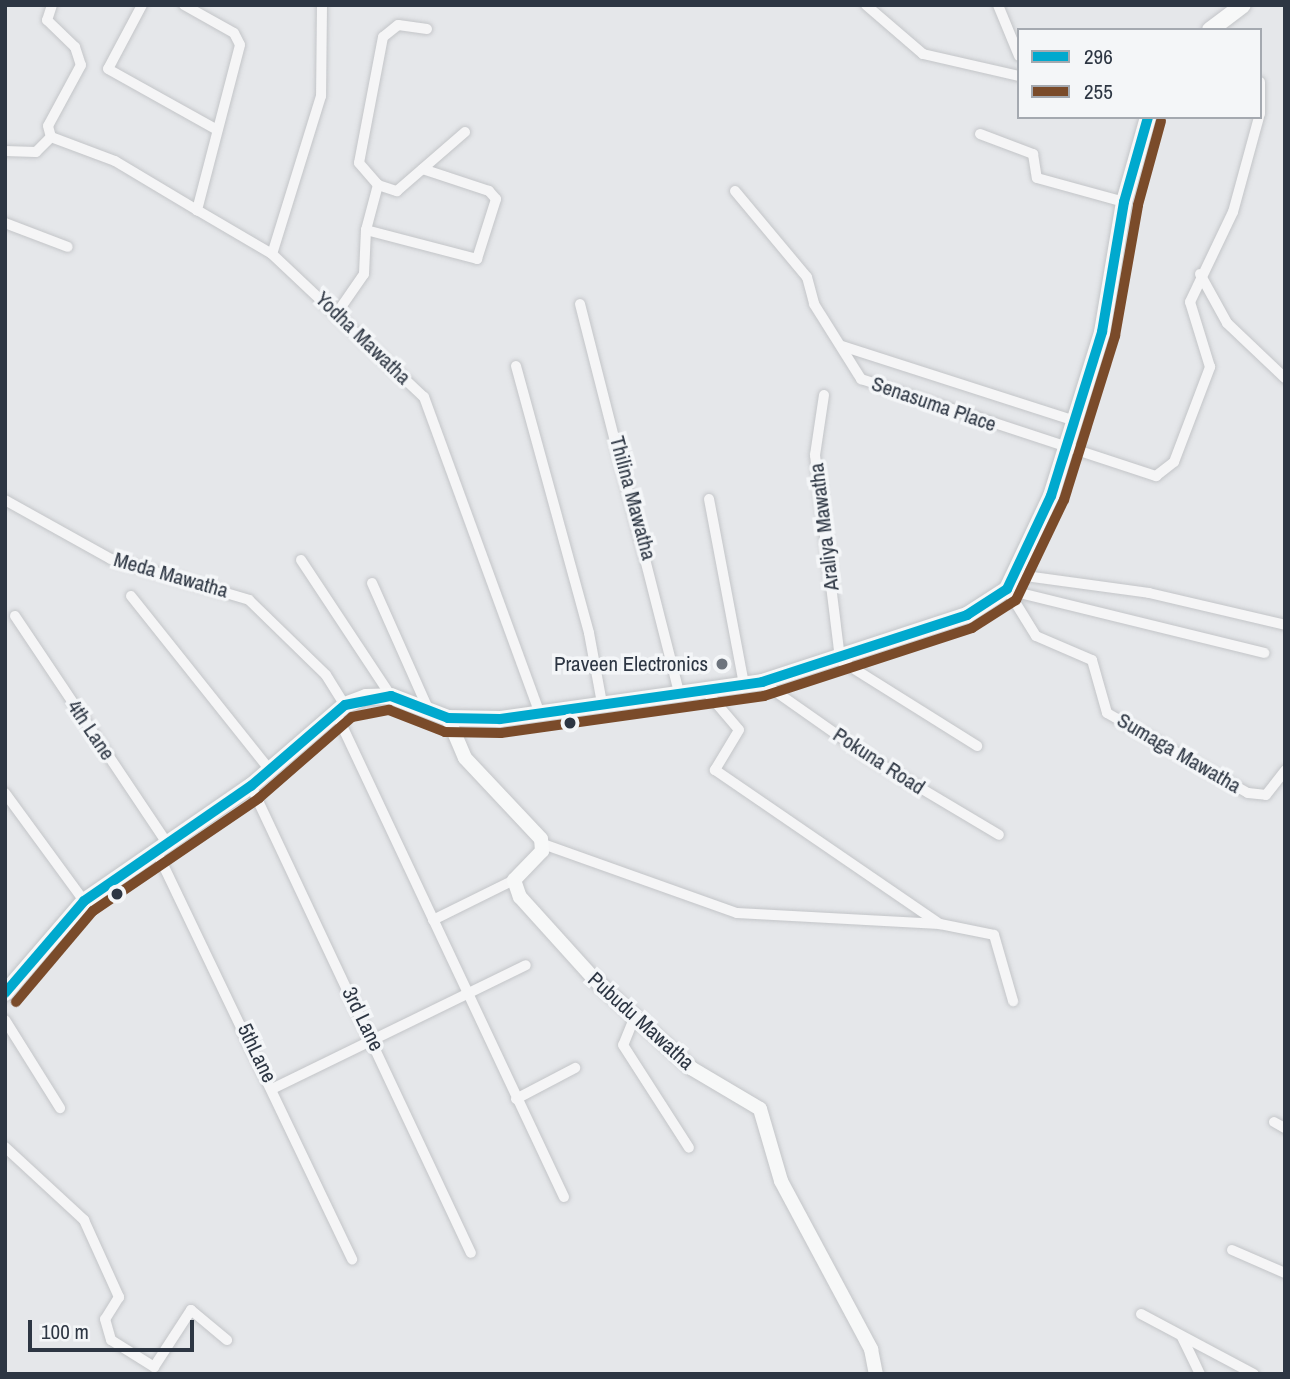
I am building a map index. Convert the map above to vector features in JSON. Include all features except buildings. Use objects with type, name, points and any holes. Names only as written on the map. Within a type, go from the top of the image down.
[{"type":"main road","points":[[1212,28],[1243,5]]},
{"type":"main road","points":[[7,988],[84,901],[251,786],[341,709],[391,696],[448,718],[540,714],[601,703],[680,695],[762,682],[840,660],[967,615],[1008,589],[1018,575],[1067,448],[1102,332],[1124,202],[1147,119]]},
{"type":"street","points":[[5,151],[36,152],[51,136],[48,126],[81,65],[75,47],[47,20],[52,5]]},
{"type":"street","points":[[142,5],[108,69],[217,130]]},
{"type":"street","points":[[184,5],[234,33],[240,45],[197,210]]},
{"type":"street","points":[[272,254],[321,96],[322,5]]},
{"type":"street","points":[[866,5],[923,54],[1017,76]]},
{"type":"street","points":[[998,5],[1017,51]]},
{"type":"street","points":[[427,29],[398,25],[383,37],[359,163],[379,185],[397,191],[466,132]]},
{"type":"street","name":"Senasuma Place","points":[[735,191],[795,261],[855,374],[870,384],[1148,476],[1174,462],[1211,361],[1190,302],[1200,274],[1233,212],[1259,119]]},
{"type":"street","points":[[980,134],[1033,155],[1037,178],[1124,202]]},
{"type":"street","name":"Yodha Mawatha","points":[[51,136],[115,161],[272,254],[424,397],[540,714]]},
{"type":"street","points":[[366,230],[477,259],[496,199],[489,191],[424,169]]},
{"type":"street","points":[[337,313],[364,272],[366,230],[379,185]]},
{"type":"street","points":[[5,223],[68,247]]},
{"type":"street","points":[[1200,274],[1227,323],[1285,378]]},
{"type":"street","name":"Thilina Mawatha","points":[[580,304],[680,695]]},
{"type":"street","points":[[842,346],[1075,421]]},
{"type":"street","points":[[516,366],[589,633],[601,703]]},
{"type":"street","name":"Araliya Mawatha","points":[[824,395],[815,455],[840,660]]},
{"type":"street","points":[[709,499],[744,685]]},
{"type":"street","name":"Meda Mawatha","points":[[5,500],[111,559],[249,600],[326,676],[433,920],[564,1197]]},
{"type":"street","points":[[301,560],[391,696]]},
{"type":"street","points":[[1018,575],[1149,593],[1285,625]]},
{"type":"street","points":[[372,583],[430,712]]},
{"type":"street","points":[[1008,589],[1264,653]]},
{"type":"street","name":"Sumaga Mawatha","points":[[1008,589],[1036,636],[1091,660],[1107,713],[1248,793],[1266,795],[1285,771]]},
{"type":"street","points":[[131,596],[270,770]]},
{"type":"street","name":"4th Lane","points":[[15,616],[162,847]]},
{"type":"street","points":[[840,660],[977,746]]},
{"type":"street","name":"Pokuna Road","points":[[762,682],[870,758],[999,835]]},
{"type":"street","points":[[705,690],[738,730],[715,770],[940,924]]},
{"type":"street","points":[[448,718],[466,758],[543,844],[737,913],[940,924],[994,935],[1013,1001]]},
{"type":"street","name":"3rd Lane","points":[[251,786],[375,1042],[471,1252]]},
{"type":"street","points":[[5,793],[84,901]]},
{"type":"street","points":[[433,920],[514,880],[543,844]]},
{"type":"street","name":"5thLane","points":[[162,847],[352,1259]]},
{"type":"street","name":"Pubudu Mawatha","points":[[514,880],[524,902],[635,1017],[691,1068],[760,1109],[781,1181],[871,1349],[876,1374]]},
{"type":"street","points":[[274,1088],[471,997],[526,965]]},
{"type":"street","points":[[635,1017],[622,1034],[623,1045],[689,1148]]},
{"type":"street","points":[[5,1020],[60,1108]]},
{"type":"street","points":[[516,1099],[575,1068]]},
{"type":"street","points":[[1274,1122],[1285,1128]]},
{"type":"street","points":[[5,1147],[84,1220],[119,1297],[105,1319],[111,1340],[154,1367],[191,1310],[227,1340]]},
{"type":"street","points":[[1233,1251],[1285,1273]]},
{"type":"street","points":[[1141,1314],[1255,1374]]},
{"type":"street","points":[[1182,1337],[1200,1374]]},
{"type":"transit line","name":"296","points":[[5,993],[84,901],[251,786],[345,705],[391,696],[448,718],[500,719],[762,682],[967,615],[1007,589],[1051,496],[1102,332],[1124,202],[1147,119]]},
{"type":"transit line","name":"255","points":[[16,1002],[93,911],[259,798],[352,717],[389,710],[445,732],[501,733],[764,696],[972,628],[1016,600],[1064,500],[1115,336],[1138,205],[1161,121]]},
{"type":"place","name":"Praveen Electronics","points":[[722,664]]}]
